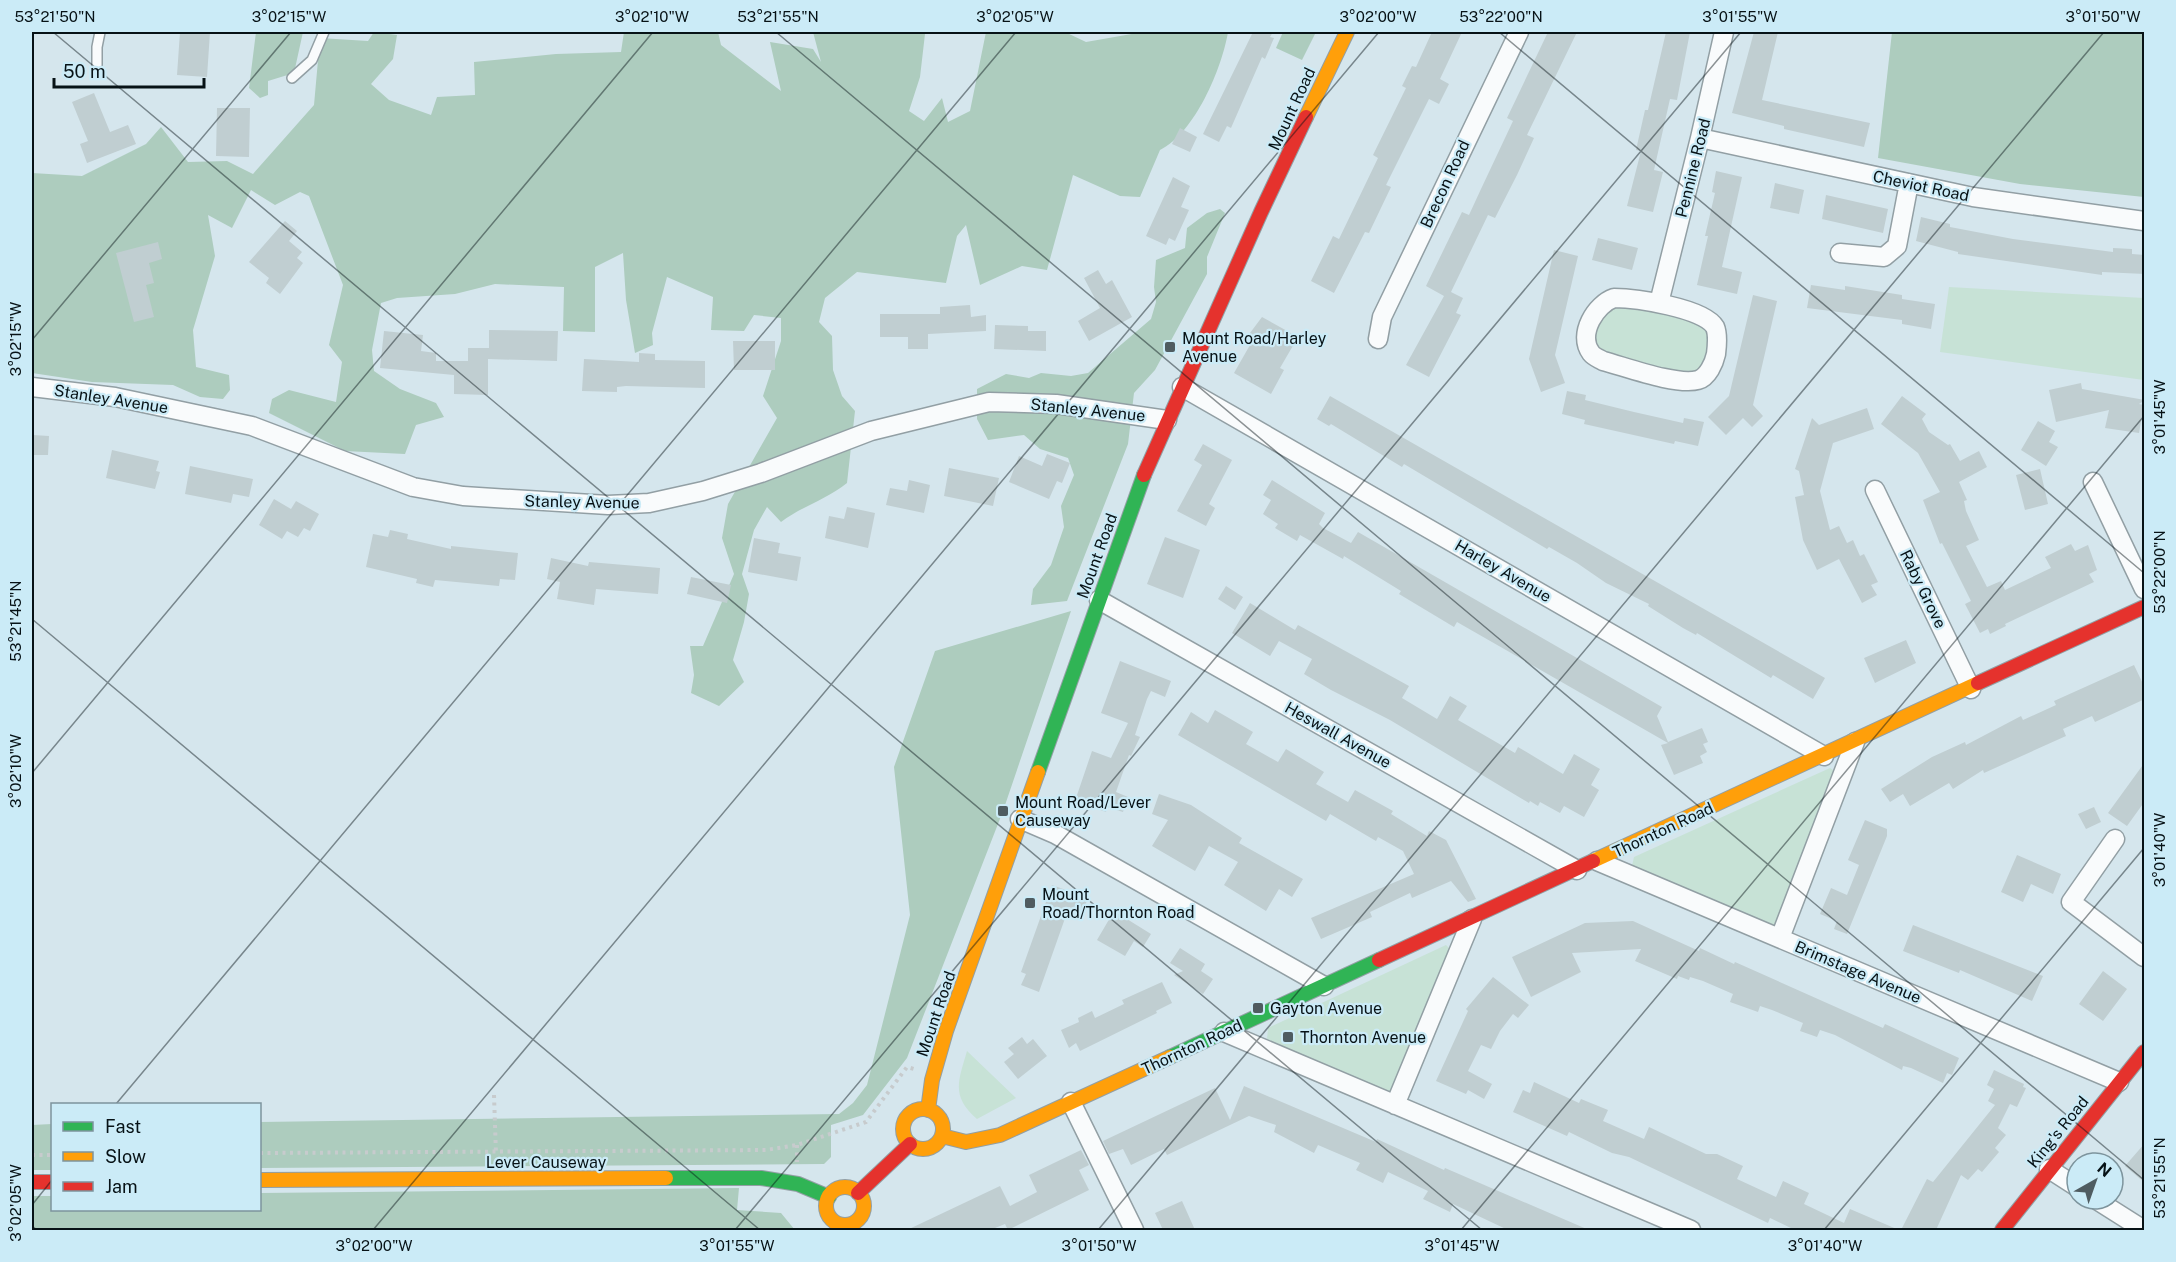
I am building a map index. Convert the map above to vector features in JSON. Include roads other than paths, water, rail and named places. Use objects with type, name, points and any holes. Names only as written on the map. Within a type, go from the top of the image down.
[{"type":"street","name":"Mount Road","points":[[928,1110],[933,1075],[946,1031],[1147,467],[1347,32]]},
{"type":"street","name":"Brecon Road","points":[[1378,339],[1382,317],[1520,32]]},
{"type":"street","name":"Pennine Road","points":[[1659,303],[1724,32]]},
{"type":"street","name":"Cheviot Road","points":[[1700,138],[1984,199],[2145,221]]},
{"type":"street","points":[[1840,253],[1884,257],[1897,246],[1909,183]]},
{"type":"street","points":[[1625,298],[1659,303],[1707,319],[1714,326],[1717,337],[1716,354],[1710,369],[1700,380],[1675,379],[1603,362],[1592,354],[1587,344],[1588,331],[1594,312],[1605,301],[1625,298]]},
{"type":"street","name":"Stanley Avenue","points":[[32,387],[115,397],[252,426],[413,487],[463,496],[608,505],[649,503],[703,491],[760,473],[871,431],[989,402],[1056,404],[1167,420]]},
{"type":"street","name":"Harley Avenue","points":[[1182,387],[1824,756]]},
{"type":"street","points":[[2093,482],[2145,589]]},
{"type":"street","name":"Raby Grove","points":[[1875,490],[1971,688]]},
{"type":"street","name":"Heswall Avenue","points":[[1099,600],[1577,870]]},
{"type":"street","name":"Thornton Road","points":[[942,1136],[966,1142],[1000,1135],[2145,607]]},
{"type":"street","points":[[1780,938],[1855,742]]},
{"type":"street","points":[[1020,819],[1055,834],[1324,986]]},
{"type":"street","points":[[2115,839],[2071,902],[2145,957]]},
{"type":"street","name":"Brimstage Avenue","points":[[1597,861],[2119,1082]]},
{"type":"street","points":[[1395,1106],[1472,919]]},
{"type":"street","points":[[1224,1032],[1691,1230]]},
{"type":"street","name":"King's Road","points":[[2002,1230],[2143,1054]]},
{"type":"street","points":[[1071,1102],[1134,1230]]},
{"type":"street","points":[[928,1110],[934,1112],[942,1123],[942,1136],[934,1146],[927,1149],[910,1144],[904,1132],[905,1120],[914,1112],[928,1110]]},
{"type":"street","points":[[858,1193],[910,1144]]},
{"type":"street","points":[[2049,1169],[2065,1179]]},
{"type":"street","name":"Lever Causeway","points":[[261,1180],[761,1178],[798,1184],[829,1197]]},
{"type":"street","points":[[32,1182],[51,1182]]},
{"type":"street","points":[[842,1188],[858,1193],[864,1203],[862,1215],[853,1223],[841,1228],[828,1214],[829,1197],[842,1188]]},
{"type":"street","points":[[2114,1211],[2144,1230]]},
{"type":"lane","points":[[97,65],[100,32]]},
{"type":"lane","points":[[292,78],[312,60],[321,33]]},
{"type":"place","name":"Mount Road/Harley Avenue","points":[[1170,347]]},
{"type":"place","name":"Mount Road/Lever Causeway","points":[[1003,811]]},
{"type":"place","name":"Mount Road/Thornton Road","points":[[1030,903]]},
{"type":"place","name":"Gayton Avenue","points":[[1258,1008]]},
{"type":"place","name":"Thornton Avenue","points":[[1288,1037]]}]
